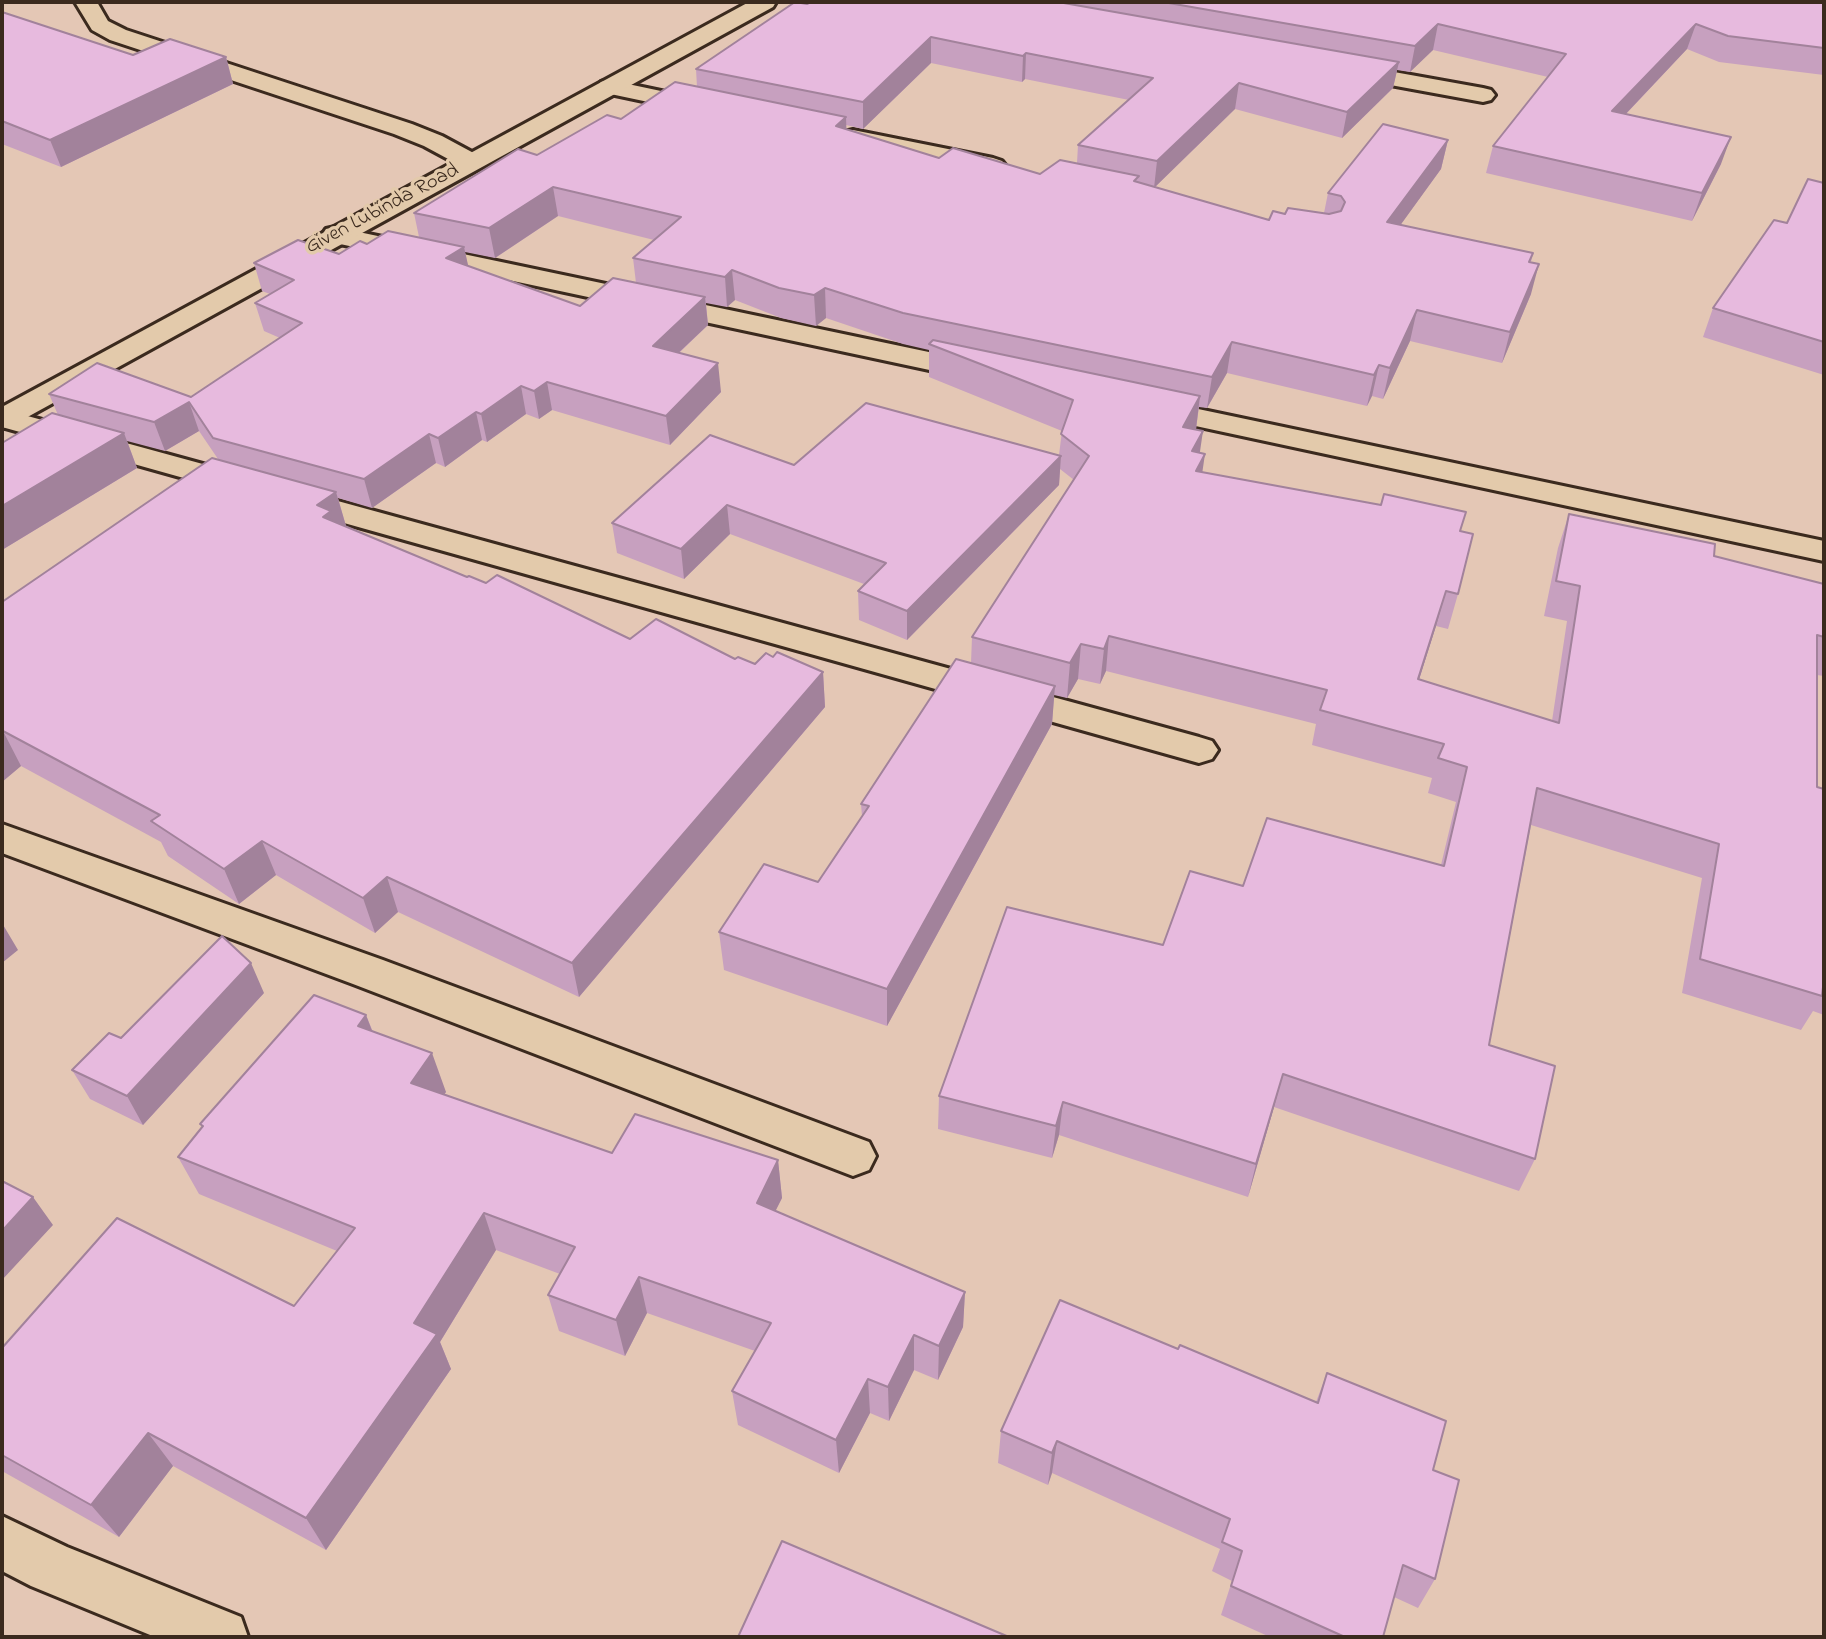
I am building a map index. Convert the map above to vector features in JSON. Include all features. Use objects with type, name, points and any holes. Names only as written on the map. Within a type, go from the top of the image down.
[{"type":"street","points":[[86,2],[100,25],[118,35],[403,129],[433,141],[472,162]]},
{"type":"street","name":"Given Lubinda Road","points":[[2,419],[765,2]]},
{"type":"street","points":[[1321,65],[1483,95]]},
{"type":"street","points":[[608,87],[730,112]]},
{"type":"street","points":[[825,131],[1014,170]]},
{"type":"street","points":[[335,235],[1005,377]]},
{"type":"street","points":[[1114,400],[1824,551]]},
{"type":"street","points":[[2,419],[1199,750]]},
{"type":"street","points":[[2,838],[368,972],[853,1156]]},
{"type":"street","points":[[2,1543],[50,1567],[221,1637]]},
{"type":"building","points":[[795,2],[1058,2],[1399,62],[1347,112],[1239,83],[1157,161],[1078,145],[1153,78],[931,37],[863,102],[696,69]]},
{"type":"building","points":[[1163,2],[1824,2],[1824,48],[1728,36],[1696,24],[1612,111],[1731,137],[1702,193],[1493,146],[1566,54],[1438,24],[1415,46]]},
{"type":"building","points":[[2,12],[133,55],[170,39],[226,57],[50,140],[2,121]]},
{"type":"building","points":[[675,82],[846,117],[836,126],[939,158],[953,148],[1040,174],[1060,160],[1139,176],[1134,181],[1269,220],[1273,211],[1285,214],[1288,208],[1329,214],[1341,211],[1345,202],[1341,196],[1328,193],[1383,124],[1448,140],[1387,222],[1533,253],[1529,262],[1539,264],[1510,332],[1417,310],[1390,368],[1379,365],[1374,375],[1232,342],[1212,377],[903,313],[825,288],[814,295],[779,288],[732,270],[725,277],[633,258],[681,217],[553,187],[489,228],[414,213],[518,149],[537,155],[607,115],[621,119]]},
{"type":"building","points":[[1808,179],[1824,183],[1824,342],[1713,308],[1774,220],[1787,223]]},
{"type":"building","points":[[388,231],[464,247],[446,258],[580,306],[613,278],[705,297],[653,346],[718,363],[666,416],[547,382],[534,391],[521,386],[481,414],[476,412],[438,438],[429,434],[364,479],[213,438],[189,402],[154,422],[49,394],[97,363],[191,397],[302,323],[255,303],[294,280],[254,263],[298,240],[339,254],[360,241],[367,244]]},
{"type":"building","points":[[933,340],[1200,396],[1183,427],[1203,431],[1192,451],[1205,454],[1196,471],[1381,505],[1384,494],[1466,512],[1460,531],[1473,534],[1458,594],[1446,591],[1418,679],[1559,723],[1580,586],[1556,581],[1569,514],[1715,544],[1714,556],[1824,584],[1824,637],[1817,635],[1817,787],[1824,789],[1822,996],[1700,959],[1719,844],[1537,788],[1489,1045],[1555,1066],[1535,1159],[1283,1074],[1256,1164],[1063,1102],[1056,1126],[939,1096],[1007,907],[1163,945],[1190,871],[1243,886],[1267,818],[1444,866],[1467,767],[1438,758],[1444,744],[1320,710],[1327,690],[1109,636],[1104,649],[1081,644],[1070,663],[972,637],[1089,456],[1061,434],[1073,400],[929,344]]},
{"type":"building","points":[[866,403],[1061,456],[907,611],[858,591],[886,563],[727,505],[681,549],[612,523],[710,435],[794,465]]},
{"type":"building","points":[[52,413],[124,433],[2,506],[2,443]]},
{"type":"building","points":[[212,458],[336,492],[317,505],[331,511],[323,517],[467,577],[486,583],[497,575],[630,639],[656,619],[735,659],[738,657],[755,664],[766,653],[773,657],[777,652],[823,672],[572,963],[387,877],[363,898],[262,841],[224,869],[151,821],[160,815],[2,732],[2,602]]},
{"type":"building","points":[[956,659],[1055,686],[887,989],[719,932],[764,864],[818,882],[869,806],[861,804]]},
{"type":"building","points":[[222,936],[251,963],[127,1096],[72,1070],[109,1033],[121,1038]]},
{"type":"building","points":[[314,995],[366,1015],[358,1026],[432,1053],[411,1083],[612,1153],[635,1114],[778,1160],[757,1203],[965,1292],[939,1346],[914,1335],[888,1387],[868,1379],[836,1440],[732,1391],[771,1323],[639,1277],[616,1320],[548,1295],[575,1247],[484,1213],[414,1323],[437,1334],[306,1518],[148,1433],[91,1505],[2,1455],[2,1348],[117,1218],[294,1306],[355,1228],[178,1157],[203,1126],[200,1124]]},
{"type":"building","points":[[2,1181],[33,1197],[2,1231]]},
{"type":"building","points":[[1060,1300],[1178,1349],[1180,1345],[1318,1403],[1327,1373],[1446,1421],[1433,1470],[1459,1480],[1435,1579],[1403,1565],[1383,1637],[1345,1637],[1231,1586],[1242,1551],[1222,1542],[1230,1519],[1057,1441],[1052,1453],[1001,1431]]},
{"type":"building","points":[[782,1541],[1009,1637],[738,1637]]}]
